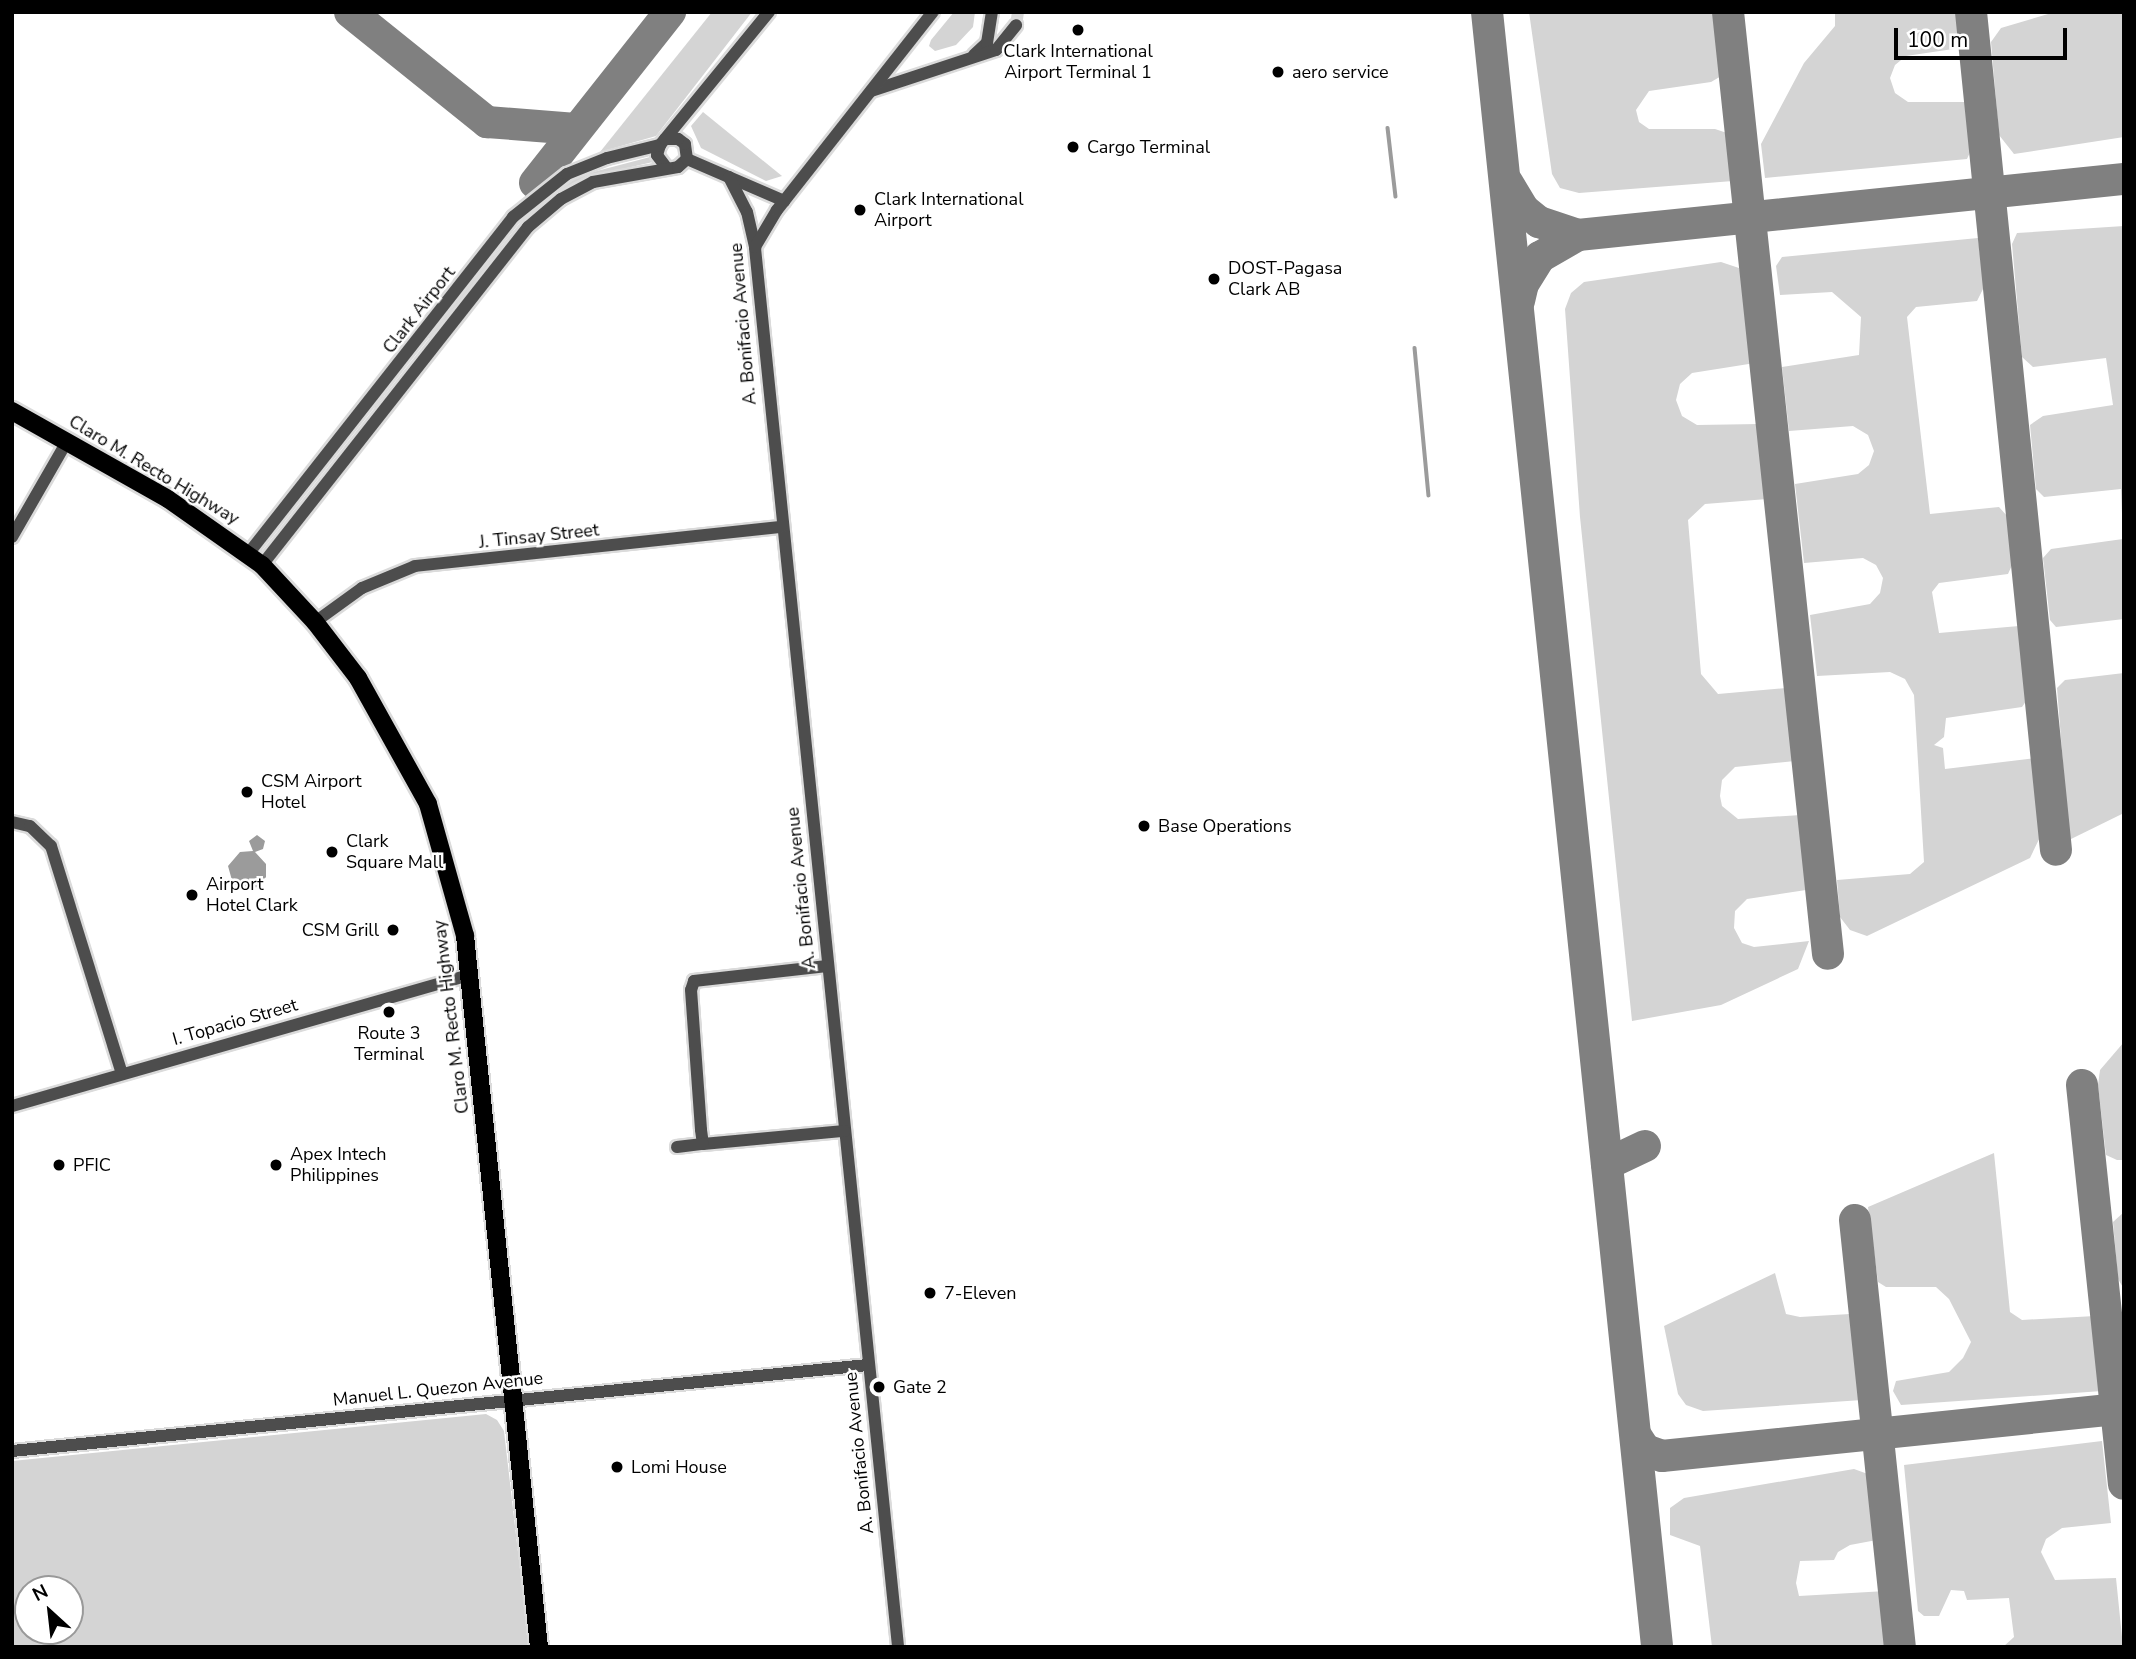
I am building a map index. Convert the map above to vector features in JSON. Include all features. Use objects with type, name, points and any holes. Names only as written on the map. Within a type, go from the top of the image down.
[{"type":"main road","name":"Claro M. Recto Highway","points":[[12,411],[168,499],[255,559],[315,622],[358,678],[428,804],[458,904],[469,975],[539,1647]]},
{"type":"street","points":[[687,159],[678,167],[666,167],[657,155],[662,142],[769,12]]},
{"type":"street","points":[[755,248],[785,201],[933,12]]},
{"type":"street","points":[[965,62],[987,43],[992,12]]},
{"type":"street","points":[[870,92],[996,50],[1016,25]]},
{"type":"street","points":[[662,142],[682,141],[687,159]]},
{"type":"street","name":"Clark Airport","points":[[255,559],[513,217],[548,186],[586,165],[662,142]]},
{"type":"street","points":[[687,159],[785,201]]},
{"type":"street","name":"Clark Airport","points":[[255,559],[544,212],[593,182],[666,167]]},
{"type":"street","name":"A. Bonifacio Avenue","points":[[729,177],[747,212],[755,248],[781,527],[898,1647]]},
{"type":"street","points":[[417,341],[430,352]]},
{"type":"street","points":[[12,537],[66,443]]},
{"type":"street","name":"J. Tinsay Street","points":[[315,622],[362,588],[415,566],[781,527]]},
{"type":"street","points":[[12,822],[30,826],[51,846],[121,1072]]},
{"type":"street","points":[[703,1144],[692,985],[699,979],[827,966]]},
{"type":"street","name":"I. Topacio Street","points":[[12,1105],[469,975]]},
{"type":"street","points":[[677,1147],[844,1131]]},
{"type":"street","name":"Manuel L. Quezon Avenue","points":[[12,1451],[513,1398],[867,1365]]},
{"type":"shaded area","points":[[712,12],[752,12],[656,136],[600,152]]},
{"type":"shaded area","points":[[954,12],[975,12],[973,27],[956,45],[935,51],[929,46],[931,40]]},
{"type":"shaded area","points":[[1529,12],[1716,12],[1723,75],[1711,82],[1649,91],[1636,110],[1639,122],[1649,129],[1715,129],[1733,135],[1733,181],[1579,193],[1560,188],[1552,174]]},
{"type":"shaded area","points":[[1835,12],[1957,12],[1960,48],[1906,56],[1895,65],[1890,78],[1895,93],[1908,102],[1967,102],[1972,148],[1967,159],[1765,178],[1761,144],[1804,63],[1835,26]]},
{"type":"shaded area","points":[[2055,12],[2124,12],[2124,137],[2014,154],[1999,135],[1991,42],[2001,28]]},
{"type":"shaded area","points":[[703,112],[782,176],[766,181],[701,148],[691,126]]},
{"type":"shaded area","points":[[654,156],[653,162],[583,178],[537,209],[432,338],[426,338],[535,205],[574,177]]},
{"type":"shaded area","points":[[2124,226],[2124,619],[2056,627],[2050,620],[2043,558],[2051,549],[2123,539],[2121,489],[2044,497],[2036,489],[2030,425],[2043,416],[2113,405],[2106,358],[2033,367],[2022,357],[2012,244],[2017,233]]},
{"type":"shaded area","points":[[1978,238],[1984,287],[1977,301],[1916,307],[1907,317],[1930,514],[1999,507],[2008,517],[2013,563],[2008,574],[1939,583],[1932,592],[1939,633],[2019,626],[2029,697],[2022,707],[1946,718],[1944,737],[1934,745],[1943,748],[1945,769],[2036,758],[2042,833],[2030,858],[1867,936],[1850,930],[1840,917],[1837,880],[1910,874],[1924,862],[1914,695],[1905,679],[1890,672],[1817,676],[1810,615],[1870,604],[1880,593],[1883,578],[1876,565],[1863,558],[1804,563],[1795,484],[1858,474],[1869,465],[1874,451],[1868,435],[1853,426],[1789,431],[1782,367],[1859,355],[1861,317],[1832,292],[1780,295],[1776,266],[1782,257]]},
{"type":"shaded area","points":[[1721,262],[1739,268],[1742,276],[1755,363],[1692,373],[1680,384],[1676,400],[1682,416],[1697,425],[1759,424],[1767,499],[1705,504],[1688,520],[1701,674],[1718,694],[1786,688],[1795,761],[1735,767],[1722,780],[1720,796],[1722,806],[1738,819],[1801,815],[1806,890],[1747,899],[1735,911],[1734,928],[1742,943],[1754,947],[1809,941],[1798,969],[1721,1005],[1632,1021],[1580,517],[1565,309],[1571,293],[1584,282]]},
{"type":"shaded area","points":[[416,350],[375,408],[371,405]]},
{"type":"shaded area","points":[[2124,673],[2124,813],[2069,840],[2057,688],[2065,680]]},
{"type":"shaded area","points":[[257,835],[265,841],[263,849],[255,852],[266,864],[266,877],[258,887],[245,889],[233,884],[228,866],[240,852],[253,851],[249,841]]},
{"type":"shaded area","points":[[2124,1042],[2124,1160],[2117,1160],[2106,1155],[2098,1085],[2100,1070]]},
{"type":"shaded area","points":[[1994,1153],[2010,1312],[2022,1320],[2095,1316],[2102,1391],[1901,1405],[1893,1391],[1896,1381],[1949,1372],[1963,1358],[1971,1342],[1949,1299],[1936,1287],[1886,1287],[1878,1282],[1868,1207]]},
{"type":"shaded area","points":[[2124,1212],[2124,1289],[2118,1279],[2113,1222]]},
{"type":"shaded area","points":[[1775,1273],[1786,1314],[1800,1317],[1850,1314],[1862,1400],[1703,1411],[1686,1405],[1678,1394],[1664,1326]]},
{"type":"shaded area","points":[[486,1414],[497,1420],[504,1431],[529,1647],[12,1647],[12,1461]]},
{"type":"shaded area","points":[[2102,1441],[2111,1523],[2062,1528],[2046,1539],[2041,1552],[2055,1580],[2116,1578],[2123,1647],[2003,1647],[2014,1637],[2009,1598],[1967,1600],[1964,1591],[1951,1590],[1939,1616],[1924,1616],[1918,1611],[1904,1465]]},
{"type":"shaded area","points":[[1854,1469],[1876,1477],[1882,1539],[1850,1545],[1838,1552],[1834,1560],[1800,1561],[1796,1583],[1799,1596],[1886,1591],[1891,1647],[1712,1647],[1700,1546],[1670,1535],[1670,1508],[1684,1498]]},
{"type":"waterway","points":[[1388,128],[1396,197]]},
{"type":"waterway","points":[[1415,348],[1429,495]]},
{"type":"taxiway","points":[[350,12],[487,122],[576,129]]},
{"type":"taxiway","points":[[535,183],[670,12]]},
{"type":"taxiway","points":[[1487,12],[1657,1647]]},
{"type":"taxiway","points":[[1728,12],[1828,954]]},
{"type":"taxiway","points":[[1971,12],[2056,850]]},
{"type":"taxiway","points":[[1507,182],[1524,210],[1539,222],[1578,235],[2124,179]]},
{"type":"taxiway","points":[[1519,301],[1523,284],[1540,257],[1578,235]]},
{"type":"taxiway","points":[[2082,1085],[2124,1484]]},
{"type":"taxiway","points":[[1607,1164],[1645,1146]]},
{"type":"taxiway","points":[[1855,1220],[1900,1647]]},
{"type":"taxiway","points":[[1636,1436],[1645,1450],[1662,1456],[2124,1408]]},
{"type":"tunnel","points":[[1016,25],[1018,12]]},
{"type":"place","name":"Clark International Airport Terminal 1","points":[[1078,30]]},
{"type":"place","name":"aero service","points":[[1278,72]]},
{"type":"place","name":"Cargo Terminal","points":[[1073,147]]},
{"type":"place","name":"Clark International Airport","points":[[860,210]]},
{"type":"place","name":"DOST-Pagasa Clark AB","points":[[1214,279]]},
{"type":"place","name":"CSM Airport Hotel","points":[[247,792]]},
{"type":"place","name":"Base Operations","points":[[1144,826]]},
{"type":"place","name":"Clark Square Mall","points":[[332,852]]},
{"type":"place","name":"Airport Hotel Clark","points":[[192,895]]},
{"type":"place","name":"CSM Grill","points":[[393,930]]},
{"type":"place","name":"Route 3 Terminal","points":[[389,1012]]},
{"type":"place","name":"PFIC","points":[[59,1165]]},
{"type":"place","name":"Apex Intech Philippines","points":[[276,1165]]},
{"type":"place","name":"7-Eleven","points":[[930,1293]]},
{"type":"place","name":"Gate 2","points":[[879,1387]]},
{"type":"place","name":"Lomi House","points":[[617,1467]]}]
